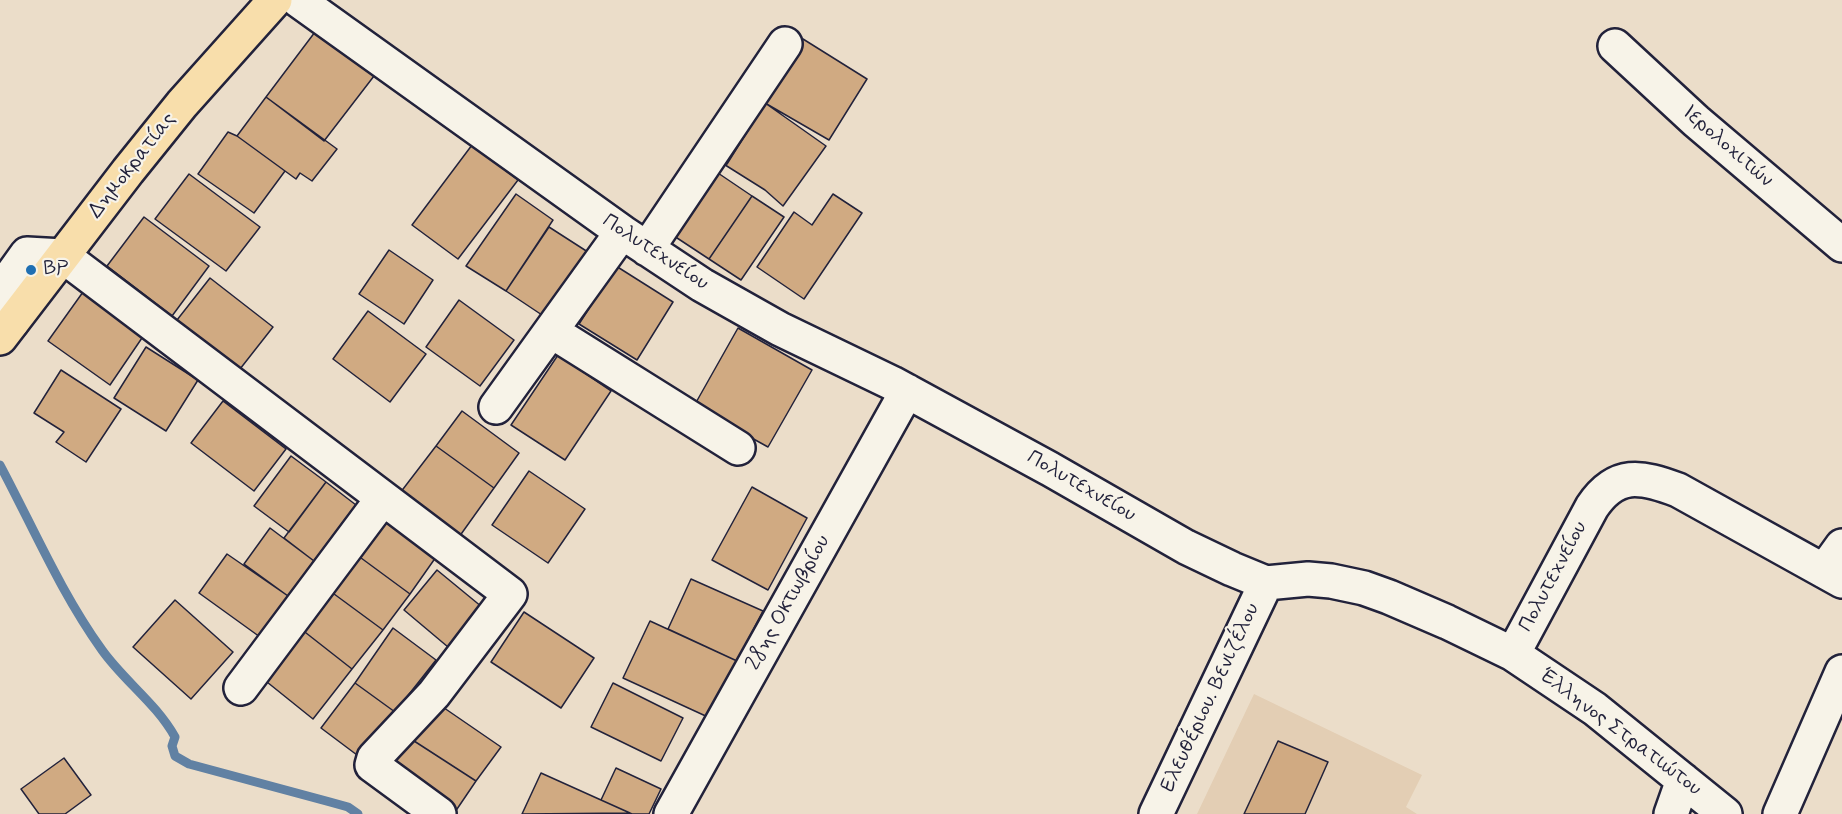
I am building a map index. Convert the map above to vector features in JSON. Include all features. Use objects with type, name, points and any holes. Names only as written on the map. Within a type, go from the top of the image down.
[{"type":"main road","name":"Δημοκρατίας","points":[[6,330],[182,104],[274,0]]},
{"type":"street","name":"Πολυτεχνείου","points":[[298,0],[635,240],[702,285],[780,329],[907,391],[1186,547],[1266,583],[1308,579],[1331,580],[1364,588],[1447,622],[1514,654],[1592,507],[1607,489],[1622,480],[1648,480],[1678,490],[1836,566]]},
{"type":"street","points":[[496,407],[551,331],[635,240],[785,44]]},
{"type":"street","name":"Ιερολοχιτών","points":[[1615,46],[1696,121],[1842,245]]},
{"type":"street","points":[[63,256],[510,594],[434,694],[374,758],[372,765],[439,814]]},
{"type":"street","points":[[551,331],[738,448]]},
{"type":"street","name":"28ης Οκτωβρίου","points":[[672,814],[907,391]]},
{"type":"street","points":[[241,688],[383,498]]},
{"type":"street","name":"Ελευθέριου. Βενιζέλου","points":[[1156,814],[1266,583]]},
{"type":"street","name":"Έλληνος Στρατιώτου","points":[[1514,654],[1594,709],[1725,814]]},
{"type":"street","points":[[1780,814],[1842,672]]},
{"type":"street","points":[[1671,814],[1683,780]]},
{"type":"shaded area","points":[[1254,694],[1422,775],[1406,807],[1417,814],[1197,814]]},
{"type":"building","points":[[315,32],[374,76],[324,141],[266,97]]},
{"type":"building","points":[[803,39],[867,79],[829,140],[765,103]]},
{"type":"building","points":[[266,97],[337,149],[312,181],[300,173],[296,179],[237,136]]},
{"type":"building","points":[[765,103],[826,146],[783,206],[765,190],[722,163],[727,164]]},
{"type":"building","points":[[228,132],[285,171],[254,213],[198,174]]},
{"type":"building","points":[[472,145],[518,180],[458,259],[412,225]]},
{"type":"building","points":[[715,171],[752,196],[709,259],[671,234]]},
{"type":"building","points":[[189,174],[260,227],[226,271],[155,219]]},
{"type":"building","points":[[516,194],[553,220],[506,291],[466,266]]},
{"type":"building","points":[[833,194],[862,213],[804,299],[757,267],[794,212],[812,225]]},
{"type":"building","points":[[752,196],[784,217],[741,280],[709,259]]},
{"type":"building","points":[[144,217],[209,266],[172,316],[107,266]]},
{"type":"building","points":[[549,227],[591,254],[548,319],[506,291]]},
{"type":"building","points":[[389,250],[433,280],[404,324],[359,294]]},
{"type":"building","points":[[616,266],[673,302],[637,360],[579,324]]},
{"type":"building","points":[[210,278],[273,327],[240,369],[177,320]]},
{"type":"building","points":[[83,292],[144,335],[110,385],[48,341]]},
{"type":"building","points":[[459,300],[514,340],[480,386],[426,347]]},
{"type":"building","points":[[368,311],[426,354],[390,402],[333,359]]},
{"type":"building","points":[[738,328],[812,370],[768,447],[694,406]]},
{"type":"building","points":[[146,347],[198,380],[166,431],[114,398]]},
{"type":"building","points":[[558,355],[611,391],[565,460],[511,425]]},
{"type":"building","points":[[61,370],[121,409],[86,462],[56,442],[64,432],[34,413]]},
{"type":"building","points":[[223,401],[286,449],[254,491],[191,443]]},
{"type":"building","points":[[462,411],[519,453],[494,488],[436,446]]},
{"type":"building","points":[[436,446],[494,488],[459,537],[400,493]]},
{"type":"building","points":[[291,456],[326,482],[289,532],[254,506]]},
{"type":"building","points":[[529,471],[585,509],[548,563],[492,525]]},
{"type":"building","points":[[326,482],[356,505],[314,561],[284,538]]},
{"type":"building","points":[[752,487],[807,518],[768,590],[712,560]]},
{"type":"building","points":[[385,518],[436,557],[410,594],[357,555]]},
{"type":"building","points":[[270,528],[314,561],[288,596],[244,564]]},
{"type":"building","points":[[227,554],[288,596],[260,637],[199,593]]},
{"type":"building","points":[[357,555],[410,594],[383,630],[330,591]]},
{"type":"building","points":[[437,570],[482,607],[448,647],[404,610]]},
{"type":"building","points":[[691,579],[763,611],[737,661],[668,629]]},
{"type":"building","points":[[330,591],[383,630],[352,669],[301,629]]},
{"type":"building","points":[[175,600],[233,652],[191,699],[133,647]]},
{"type":"building","points":[[524,612],[594,658],[561,708],[491,662]]},
{"type":"building","points":[[650,621],[737,661],[710,718],[623,678]]},
{"type":"building","points":[[393,628],[436,660],[395,712],[355,683]]},
{"type":"building","points":[[301,629],[352,669],[313,719],[262,678]]},
{"type":"building","points":[[355,683],[395,712],[361,758],[321,728]]},
{"type":"building","points":[[613,683],[683,718],[661,761],[591,727]]},
{"type":"building","points":[[434,701],[501,747],[476,781],[411,739]]},
{"type":"building","points":[[411,739],[476,781],[455,812],[390,770]]},
{"type":"building","points":[[1278,741],[1328,762],[1305,814],[1244,814]]},
{"type":"building","points":[[64,758],[91,795],[65,814],[39,814],[21,789]]},
{"type":"building","points":[[616,768],[661,789],[649,814],[632,814],[601,800]]},
{"type":"building","points":[[541,773],[601,800],[630,813],[522,814]]},
{"type":"waterway","points":[[0,465],[73,606],[102,650],[159,713],[175,737],[172,746],[175,756],[189,764],[348,807],[358,814]]},
{"type":"place","name":"BP","points":[[31,270]]}]
